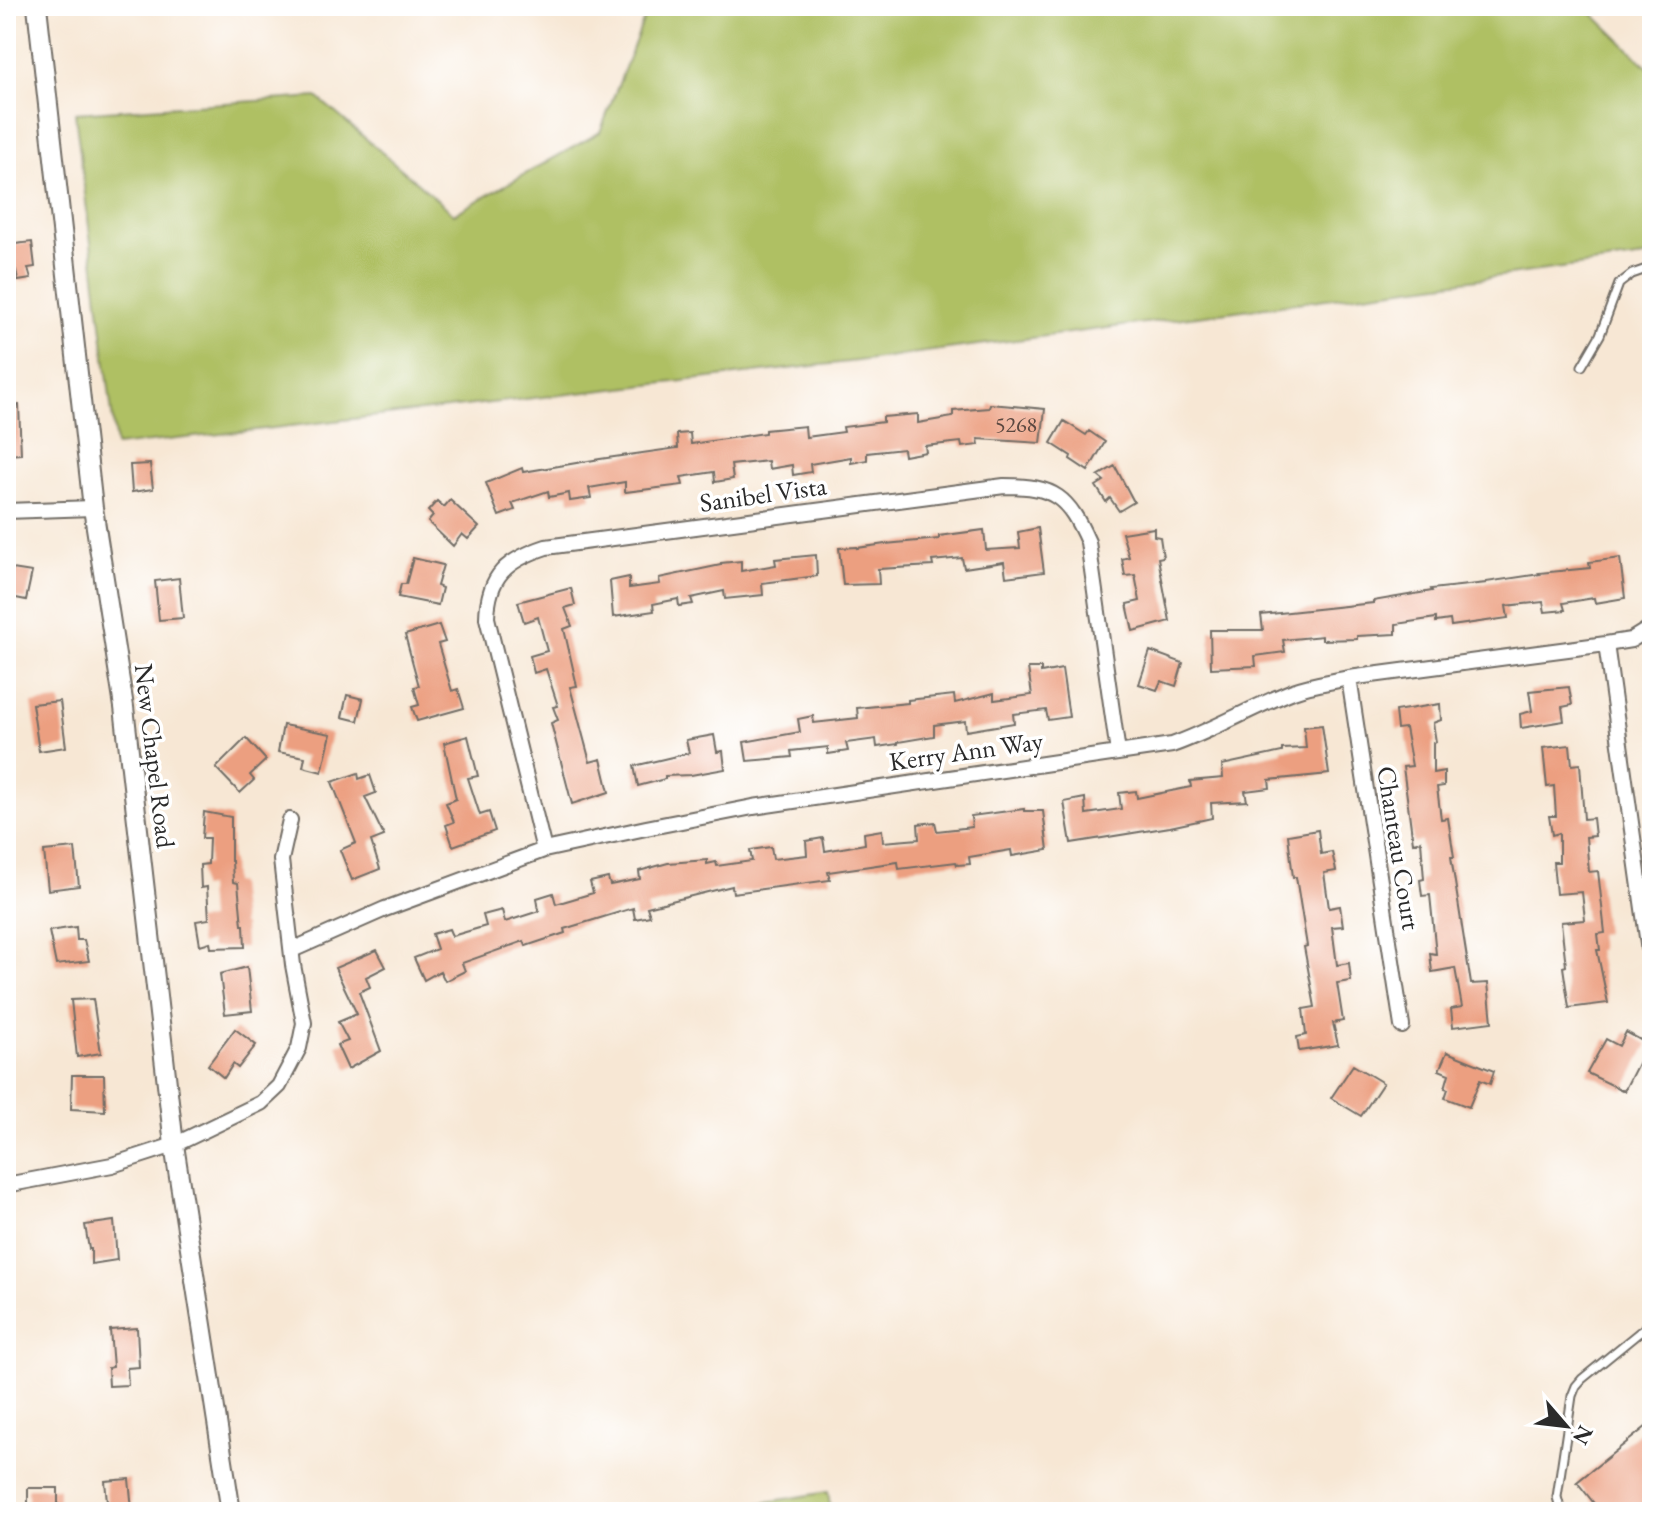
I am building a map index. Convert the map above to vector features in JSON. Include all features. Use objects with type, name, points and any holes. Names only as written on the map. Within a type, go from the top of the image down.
[{"type":"street","name":"New Chapel Road","points":[[37,6],[93,508],[124,707],[174,1145],[231,1512]]},
{"type":"street","name":"Sanibel Vista","points":[[544,850],[487,618],[487,599],[495,580],[507,564],[546,547],[1004,486],[1045,489],[1063,501],[1077,517],[1088,542],[1118,753]]},
{"type":"street","points":[[6,511],[93,508]]},
{"type":"street","name":"Kerry Ann Way","points":[[292,950],[385,909],[544,850],[753,807],[1172,745],[1295,691],[1349,678],[1631,640],[1652,627]]},
{"type":"street","points":[[1606,644],[1652,973]]},
{"type":"street","name":"Chanteau Court","points":[[1349,678],[1402,1026]]},
{"type":"street","points":[[6,1185],[112,1165],[174,1145],[261,1103],[279,1086],[299,1048],[304,1023],[281,860],[290,820]]},
{"type":"lane","points":[[1582,366],[1600,335],[1619,284],[1632,274],[1652,267]]},
{"type":"lane","points":[[1561,1512],[1557,1497],[1576,1386],[1652,1322]]},
{"type":"green space","points":[[649,6],[1585,6],[1652,71],[1652,256],[857,361],[116,446],[75,113],[317,97],[454,214],[600,132]]},
{"type":"green space","points":[[828,1492],[831,1512],[707,1512]]},
{"type":"building","points":[[32,242],[35,267],[28,268],[31,279],[18,281],[16,270],[6,271],[6,245]]},
{"type":"building","points":[[990,404],[1045,409],[1041,443],[978,439],[979,445],[962,447],[961,442],[925,446],[926,452],[904,456],[903,449],[867,453],[867,460],[851,463],[851,457],[810,464],[811,472],[793,475],[792,465],[769,469],[768,461],[731,465],[733,479],[715,482],[714,472],[681,477],[683,485],[625,492],[625,482],[589,488],[591,498],[570,501],[569,493],[549,497],[548,491],[512,503],[515,510],[499,516],[486,483],[522,468],[523,472],[678,448],[677,434],[690,433],[691,444],[805,426],[806,437],[844,432],[843,427],[883,422],[883,417],[918,414],[918,423],[953,417],[953,411],[989,408]]},
{"type":"building","points":[[19,405],[21,454],[6,455],[6,406]]},
{"type":"building","points":[[1064,421],[1086,435],[1089,431],[1105,442],[1088,471],[1051,443]]},
{"type":"building","points":[[150,464],[153,489],[132,492],[130,465]]},
{"type":"building","points":[[1115,466],[1134,502],[1119,511],[1110,498],[1106,502],[1096,486],[1104,481],[1098,476]]},
{"type":"building","points":[[450,500],[479,527],[468,539],[462,534],[453,546],[428,522],[433,516],[428,511],[437,501],[444,507]]},
{"type":"building","points":[[1038,528],[1044,572],[1006,577],[1004,562],[964,568],[962,558],[932,561],[933,566],[878,569],[879,584],[843,585],[839,548],[939,539],[939,536],[984,530],[986,550],[1020,548],[1018,532]]},
{"type":"building","points":[[1154,528],[1154,536],[1160,537],[1163,557],[1158,558],[1170,621],[1133,631],[1127,604],[1140,601],[1135,575],[1125,576],[1122,559],[1129,557],[1122,533]]},
{"type":"building","points":[[816,555],[817,576],[762,583],[763,595],[725,599],[724,591],[691,598],[693,604],[679,606],[678,599],[653,604],[654,611],[613,617],[610,581],[629,577],[629,588],[660,584],[659,578],[721,563],[741,561],[741,571],[776,565],[775,559]]},
{"type":"building","points":[[413,558],[443,565],[437,586],[442,588],[438,605],[398,597],[401,584],[406,584]]},
{"type":"building","points":[[1620,558],[1625,598],[1595,603],[1594,598],[1563,603],[1565,610],[1545,612],[1543,602],[1506,606],[1508,618],[1451,626],[1450,620],[1436,622],[1436,618],[1396,624],[1396,634],[1357,636],[1357,639],[1322,640],[1322,636],[1283,640],[1285,652],[1255,656],[1256,666],[1211,668],[1210,630],[1263,630],[1261,615],[1373,603],[1431,589],[1590,568],[1589,562]]},
{"type":"building","points":[[6,568],[32,572],[26,600],[6,596]]},
{"type":"building","points":[[179,578],[183,618],[159,620],[155,581]]},
{"type":"building","points":[[571,588],[575,605],[565,608],[572,626],[564,629],[577,686],[570,687],[590,762],[601,759],[609,792],[572,804],[551,723],[558,720],[553,707],[558,706],[546,669],[534,673],[530,656],[547,651],[538,617],[524,622],[518,602]]},
{"type":"building","points":[[439,625],[445,642],[438,644],[452,691],[458,689],[464,708],[417,721],[412,707],[419,705],[414,687],[419,686],[405,635]]},
{"type":"building","points":[[1150,651],[1183,663],[1176,686],[1161,681],[1157,690],[1139,684]]},
{"type":"building","points":[[1028,668],[1041,668],[1041,673],[1062,669],[1069,717],[1048,720],[1046,710],[1013,714],[1014,723],[966,731],[965,721],[934,725],[934,736],[898,744],[877,747],[876,739],[846,743],[848,751],[828,754],[828,747],[791,751],[792,757],[747,761],[744,742],[800,732],[798,719],[813,716],[814,723],[858,718],[857,708],[954,695],[955,703],[994,693],[994,700],[1032,695]]},
{"type":"building","points":[[1569,687],[1572,705],[1562,707],[1564,721],[1521,728],[1520,714],[1532,711],[1529,691]]},
{"type":"building","points":[[347,695],[363,699],[358,721],[342,717]]},
{"type":"building","points":[[60,701],[66,747],[39,751],[32,704]]},
{"type":"building","points":[[1440,704],[1441,720],[1433,723],[1436,742],[1433,743],[1433,773],[1444,771],[1444,786],[1437,787],[1441,819],[1448,818],[1471,984],[1488,983],[1492,1022],[1453,1027],[1451,1009],[1462,1007],[1455,968],[1432,972],[1430,953],[1436,954],[1430,895],[1422,896],[1421,841],[1413,843],[1403,767],[1412,766],[1405,728],[1397,729],[1395,711]]},
{"type":"building","points":[[283,725],[331,734],[322,772],[303,767],[305,757],[278,752]]},
{"type":"building","points":[[1322,725],[1329,774],[1269,780],[1270,788],[1245,791],[1247,801],[1211,803],[1212,818],[1071,843],[1064,802],[1085,798],[1086,814],[1121,809],[1119,793],[1136,791],[1137,798],[1191,787],[1190,781],[1223,778],[1222,765],[1282,752],[1282,749],[1306,748],[1304,727]]},
{"type":"building","points":[[714,735],[717,752],[723,751],[725,769],[665,776],[665,779],[638,786],[634,766],[689,753],[686,740]]},
{"type":"building","points":[[468,736],[478,776],[468,778],[480,815],[489,812],[495,831],[453,846],[446,825],[454,822],[446,803],[456,799],[444,743]]},
{"type":"building","points":[[246,738],[266,760],[250,775],[254,780],[240,793],[216,768]]},
{"type":"building","points":[[1570,745],[1572,765],[1580,764],[1584,819],[1593,818],[1595,836],[1586,837],[1589,872],[1598,871],[1605,933],[1598,934],[1600,950],[1597,950],[1608,1003],[1569,1008],[1561,922],[1585,920],[1582,892],[1556,894],[1553,862],[1559,862],[1559,833],[1552,835],[1549,816],[1556,816],[1554,786],[1547,787],[1543,748]]},
{"type":"building","points":[[358,773],[359,779],[370,775],[376,793],[365,797],[384,836],[371,841],[380,869],[352,880],[340,850],[356,843],[332,782]]},
{"type":"building","points":[[1024,809],[1043,811],[1048,850],[1012,856],[1011,850],[969,857],[970,864],[957,865],[956,862],[899,869],[898,862],[828,872],[830,880],[733,893],[732,886],[647,907],[650,916],[635,919],[633,908],[564,929],[565,933],[526,946],[524,941],[462,963],[465,971],[445,981],[440,971],[424,980],[414,958],[437,949],[432,934],[449,929],[452,936],[486,926],[483,915],[502,910],[505,922],[539,911],[537,898],[553,893],[556,904],[593,893],[590,882],[608,878],[610,885],[640,879],[639,871],[668,863],[707,860],[707,864],[716,862],[717,866],[752,861],[750,850],[771,847],[773,859],[807,855],[806,841],[823,838],[825,851],[865,844],[864,833],[882,830],[883,842],[919,839],[918,824],[935,822],[937,831],[972,827],[971,816]]},
{"type":"building","points":[[204,812],[231,817],[233,882],[238,883],[245,947],[211,948],[210,942],[200,945],[196,921],[209,919],[207,887],[201,888],[200,865],[208,864],[209,838],[202,838]]},
{"type":"building","points":[[1318,830],[1321,854],[1332,852],[1336,871],[1324,873],[1329,908],[1340,906],[1343,926],[1332,927],[1337,965],[1349,963],[1351,981],[1337,983],[1343,1021],[1333,1023],[1338,1045],[1299,1051],[1297,1037],[1306,1035],[1303,1009],[1315,1007],[1288,835]]},
{"type":"building","points":[[75,848],[79,886],[48,890],[44,851]]},
{"type":"building","points":[[76,927],[77,940],[84,940],[89,961],[56,965],[49,931]]},
{"type":"building","points":[[377,950],[386,967],[366,977],[370,987],[359,992],[381,1051],[348,1069],[337,1045],[348,1041],[338,1022],[357,1014],[335,968]]},
{"type":"building","points":[[247,967],[252,1011],[225,1014],[220,974]]},
{"type":"building","points":[[93,999],[101,1053],[77,1057],[71,1000]]},
{"type":"building","points":[[235,1029],[256,1045],[238,1068],[233,1064],[224,1078],[208,1065]]},
{"type":"building","points":[[1626,1032],[1648,1044],[1624,1091],[1587,1073],[1606,1039],[1619,1046]]},
{"type":"building","points":[[1447,1052],[1494,1071],[1490,1084],[1480,1080],[1469,1107],[1445,1098],[1449,1074],[1439,1070]]},
{"type":"building","points":[[1353,1065],[1383,1083],[1361,1116],[1331,1098]]},
{"type":"building","points":[[72,1075],[104,1075],[105,1111],[71,1109]]},
{"type":"building","points":[[114,1221],[117,1260],[91,1264],[85,1225]]},
{"type":"building","points":[[137,1328],[139,1367],[127,1368],[128,1385],[109,1386],[108,1368],[113,1367],[110,1330]]},
{"type":"building","points":[[1652,1422],[1652,1512],[1601,1512],[1577,1482]]},
{"type":"building","points":[[129,1479],[132,1510],[108,1512],[105,1481]]},
{"type":"building","points":[[28,1488],[58,1488],[58,1511],[28,1511]]}]
